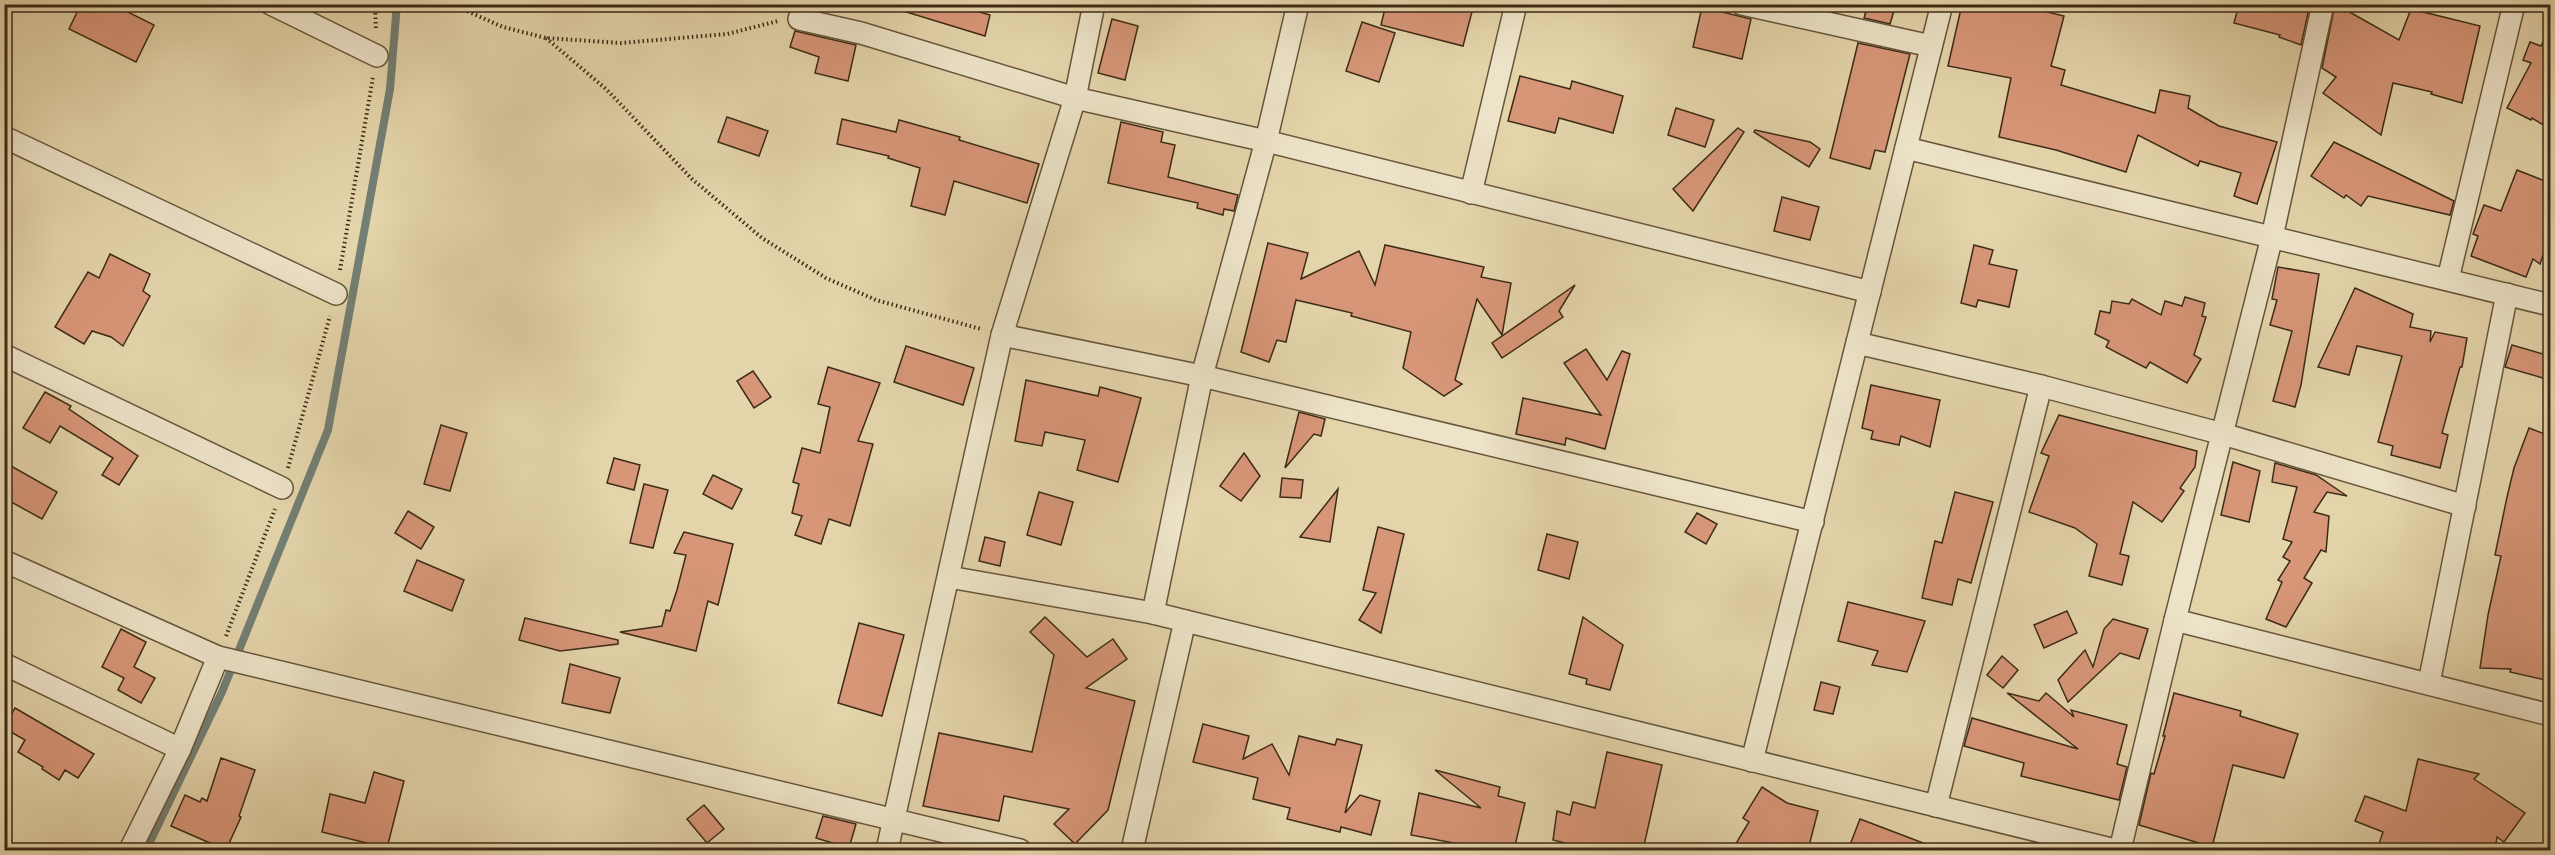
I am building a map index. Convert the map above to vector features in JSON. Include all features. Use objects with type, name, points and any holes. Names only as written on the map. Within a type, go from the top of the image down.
[{"type":"street","points":[[271,4],[377,56]]},
{"type":"street","points":[[887,850],[1002,335],[1075,98],[1094,4]]},
{"type":"street","points":[[1153,612],[1202,376],[1266,141],[1298,4]]},
{"type":"street","points":[[1471,193],[1516,4]]},
{"type":"street","points":[[1742,4],[1931,46]]},
{"type":"street","points":[[1752,761],[1942,4]]},
{"type":"street","points":[[2120,850],[2175,620],[2272,237],[2323,4]]},
{"type":"street","points":[[2448,279],[2514,4]]},
{"type":"street","points":[[799,19],[861,33],[1075,98],[1266,141],[1870,292]]},
{"type":"street","points":[[4,137],[336,294]]},
{"type":"street","points":[[1906,148],[2550,304]]},
{"type":"street","points":[[2429,683],[2507,294]]},
{"type":"street","points":[[1002,335],[1202,376],[1813,522]]},
{"type":"street","points":[[1857,343],[2041,386],[2223,434],[2465,506]]},
{"type":"street","points":[[4,355],[282,488]]},
{"type":"street","points":[[1936,806],[2041,386]]},
{"type":"street","points":[[4,561],[218,657],[1020,850]]},
{"type":"street","points":[[949,577],[1153,612],[2115,850]]},
{"type":"street","points":[[2175,620],[2550,715]]},
{"type":"street","points":[[1132,850],[1185,621]]},
{"type":"street","points":[[130,850],[180,749],[218,657]]},
{"type":"street","points":[[4,664],[180,749]]},
{"type":"path","points":[[218,657],[282,488],[336,294],[377,56],[375,4]]},
{"type":"path","points":[[451,4],[502,27],[546,38],[621,43],[727,34],[780,21],[799,19]]},
{"type":"path","points":[[546,38],[606,89],[692,179],[762,238],[825,278],[876,300],[913,308],[1002,335]]},
{"type":"building","points":[[81,4],[112,4],[154,25],[136,62],[69,29]]},
{"type":"building","points":[[904,4],[953,4],[990,15],[985,36],[903,11]]},
{"type":"building","points":[[1386,4],[1474,4],[1463,46],[1381,25]]},
{"type":"building","points":[[1868,4],[1896,4],[1890,24],[1864,18]]},
{"type":"building","points":[[1962,4],[2015,4],[2064,16],[2051,66],[2065,70],[2061,85],[2155,113],[2160,90],[2190,96],[2188,108],[2219,126],[2277,142],[2257,204],[2234,196],[2241,173],[2200,161],[2198,166],[2138,135],[2126,172],[2056,150],[1999,137],[2011,78],[1948,66]]},
{"type":"building","points":[[2239,4],[2310,4],[2301,45],[2279,37],[2280,35],[2234,23]]},
{"type":"building","points":[[2335,4],[2347,4],[2346,10],[2399,40],[2411,9],[2480,26],[2462,103],[2431,94],[2432,92],[2393,83],[2381,135],[2323,93],[2336,77],[2322,68]]},
{"type":"building","points":[[1702,7],[1751,19],[1742,59],[1693,47]]},
{"type":"building","points":[[1112,19],[1138,26],[1125,80],[1098,73]]},
{"type":"building","points":[[1362,22],[1395,33],[1379,82],[1346,71]]},
{"type":"building","points":[[2550,27],[2550,129],[2532,118],[2531,120],[2507,108],[2531,63],[2523,60],[2530,42],[2541,46]]},
{"type":"building","points":[[795,31],[856,45],[848,81],[815,73],[819,57],[790,47]]},
{"type":"building","points":[[1858,43],[1910,54],[1885,152],[1875,150],[1870,169],[1830,158]]},
{"type":"building","points":[[1520,76],[1570,89],[1572,81],[1623,96],[1613,133],[1559,118],[1555,133],[1508,121]]},
{"type":"building","points":[[1676,108],[1714,120],[1705,147],[1668,135]]},
{"type":"building","points":[[727,117],[768,131],[759,156],[718,142]]},
{"type":"building","points":[[842,119],[896,132],[899,120],[960,137],[959,140],[1039,164],[1027,203],[954,181],[945,215],[911,206],[920,168],[888,158],[889,156],[837,144]]},
{"type":"building","points":[[1121,122],[1163,132],[1161,142],[1175,145],[1168,177],[1238,195],[1234,211],[1224,209],[1223,215],[1197,208],[1198,203],[1108,183]]},
{"type":"building","points":[[1738,128],[1744,132],[1693,211],[1673,189]]},
{"type":"building","points":[[1755,130],[1810,142],[1820,149],[1809,167],[1754,132]]},
{"type":"building","points":[[2334,142],[2454,201],[2450,215],[2368,196],[2361,206],[2346,195],[2344,198],[2311,176]]},
{"type":"building","points":[[2517,170],[2550,183],[2550,235],[2540,264],[2533,259],[2526,277],[2471,256],[2478,236],[2473,234],[2484,205],[2501,211]]},
{"type":"building","points":[[1782,197],[1819,207],[1810,240],[1774,231]]},
{"type":"building","points":[[1268,243],[1308,253],[1301,279],[1359,251],[1375,285],[1385,245],[1484,267],[1481,277],[1511,283],[1502,335],[1477,299],[1455,380],[1462,384],[1444,396],[1403,368],[1411,332],[1351,316],[1352,313],[1296,300],[1286,342],[1277,340],[1269,362],[1241,352]]},
{"type":"building","points":[[1974,245],[1993,250],[1989,264],[2017,270],[2009,307],[1978,300],[1976,307],[1961,303]]},
{"type":"building","points":[[110,254],[150,274],[143,291],[150,296],[123,346],[111,337],[92,331],[84,344],[55,327],[88,272],[99,278]]},
{"type":"building","points":[[2278,267],[2319,274],[2301,385],[2295,407],[2273,401],[2292,331],[2270,325],[2277,300],[2272,299]]},
{"type":"building","points":[[1575,285],[1559,311],[1563,317],[1502,358],[1492,343]]},
{"type":"building","points":[[2355,288],[2413,314],[2410,327],[2431,331],[2430,342],[2435,332],[2467,338],[2462,367],[2460,367],[2442,433],[2448,435],[2440,468],[2391,455],[2393,446],[2378,442],[2402,356],[2357,346],[2349,375],[2318,367]]},
{"type":"building","points":[[2185,297],[2205,303],[2202,316],[2206,317],[2194,355],[2201,359],[2187,383],[2150,362],[2146,368],[2106,347],[2109,341],[2095,334],[2100,311],[2110,313],[2112,301],[2129,304],[2132,299],[2161,315],[2165,301],[2182,306]]},
{"type":"building","points":[[2512,345],[2550,356],[2550,380],[2505,367]]},
{"type":"building","points":[[906,346],[974,368],[963,405],[894,382]]},
{"type":"building","points":[[1586,349],[1607,380],[1622,351],[1630,354],[1605,449],[1566,438],[1565,445],[1516,434],[1523,398],[1601,415],[1564,363]]},
{"type":"building","points":[[828,367],[880,383],[858,441],[873,444],[850,526],[829,519],[821,544],[795,535],[802,516],[792,513],[799,484],[793,482],[802,448],[820,453],[830,407],[818,404]]},
{"type":"building","points":[[753,371],[771,397],[754,408],[737,381]]},
{"type":"building","points":[[1026,380],[1098,396],[1100,387],[1141,398],[1118,482],[1077,470],[1085,440],[1045,432],[1042,446],[1015,441]]},
{"type":"building","points":[[1871,385],[1940,400],[1930,447],[1901,436],[1899,445],[1871,439],[1873,431],[1862,428]]},
{"type":"building","points":[[45,392],[71,406],[69,409],[138,456],[119,485],[102,475],[113,458],[60,426],[50,443],[23,428]]},
{"type":"building","points":[[1299,412],[1325,419],[1321,436],[1314,434],[1285,468]]},
{"type":"building","points":[[2059,415],[2197,451],[2195,467],[2180,488],[2184,491],[2162,522],[2133,502],[2120,554],[2129,556],[2122,585],[2089,576],[2097,544],[2075,528],[2029,512],[2049,456],[2041,453]]},
{"type":"building","points":[[441,425],[467,433],[450,491],[424,484]]},
{"type":"building","points":[[2529,428],[2550,436],[2550,681],[2510,672],[2511,669],[2480,668],[2488,615],[2501,556],[2495,555],[2514,468]]},
{"type":"building","points":[[1244,453],[1260,476],[1241,501],[1220,486]]},
{"type":"building","points":[[614,458],[640,465],[634,490],[607,483]]},
{"type":"building","points":[[4,462],[57,492],[42,519],[4,498]]},
{"type":"building","points":[[2233,462],[2260,471],[2249,522],[2221,515]]},
{"type":"building","points":[[2275,463],[2316,475],[2347,496],[2327,492],[2314,512],[2329,516],[2326,552],[2321,550],[2304,578],[2312,583],[2286,627],[2266,619],[2282,582],[2278,580],[2290,561],[2283,557],[2292,542],[2283,539],[2297,487],[2272,482]]},
{"type":"building","points":[[713,475],[742,489],[732,509],[703,494]]},
{"type":"building","points":[[1282,478],[1303,480],[1301,498],[1280,497]]},
{"type":"building","points":[[644,484],[668,490],[653,548],[630,543]]},
{"type":"building","points":[[1338,489],[1330,542],[1300,537]]},
{"type":"building","points":[[1039,492],[1073,502],[1061,545],[1027,535]]},
{"type":"building","points":[[1955,492],[1993,502],[1971,583],[1958,579],[1952,605],[1922,598],[1935,541],[1942,543]]},
{"type":"building","points":[[408,511],[434,527],[421,549],[395,533]]},
{"type":"building","points":[[1697,513],[1717,524],[1706,544],[1685,532]]},
{"type":"building","points":[[1378,527],[1404,534],[1381,633],[1359,620],[1376,593],[1363,590]]},
{"type":"building","points":[[684,532],[733,544],[718,605],[708,601],[696,651],[620,632],[662,626],[666,610],[670,611],[686,555],[674,553]]},
{"type":"building","points":[[1547,534],[1578,542],[1569,579],[1538,570]]},
{"type":"building","points":[[985,537],[1005,542],[1000,566],[979,561]]},
{"type":"building","points":[[417,560],[464,580],[452,611],[404,591]]},
{"type":"building","points":[[1848,602],[1925,621],[1907,672],[1872,665],[1878,651],[1838,641]]},
{"type":"building","points":[[2067,611],[2077,633],[2044,648],[2034,625]]},
{"type":"building","points":[[1045,617],[1087,657],[1113,639],[1127,659],[1086,688],[1135,701],[1108,810],[1075,844],[1054,824],[1069,809],[1004,796],[999,821],[923,806],[939,733],[1032,752],[1054,655],[1030,632]]},
{"type":"building","points":[[1583,617],[1623,645],[1610,690],[1586,684],[1587,679],[1569,674]]},
{"type":"building","points":[[525,618],[618,640],[618,644],[560,651],[519,640]]},
{"type":"building","points":[[2113,619],[2148,629],[2139,659],[2120,653],[2068,702],[2058,680],[2085,650],[2093,667],[2104,629]]},
{"type":"building","points":[[859,623],[904,635],[882,716],[838,703]]},
{"type":"building","points":[[121,629],[146,642],[134,667],[155,678],[141,703],[118,690],[124,678],[102,667]]},
{"type":"building","points":[[2002,656],[2018,670],[2003,688],[1987,675]]},
{"type":"building","points":[[570,664],[620,678],[610,713],[562,703]]},
{"type":"building","points":[[1821,682],[1840,687],[1833,714],[1814,710]]},
{"type":"building","points":[[2007,693],[2039,701],[2046,693],[2074,717],[2071,710],[2127,725],[2117,764],[2127,767],[2119,800],[2021,776],[2024,763],[1964,746],[1972,718],[2078,749]]},
{"type":"building","points":[[2174,693],[2241,711],[2240,716],[2298,734],[2284,778],[2233,765],[2212,847],[2139,825],[2151,773],[2154,774],[2165,736],[2163,736]]},
{"type":"building","points":[[15,708],[94,754],[78,778],[65,770],[59,780],[18,752],[25,740],[4,728]]},
{"type":"building","points":[[1203,724],[1249,736],[1243,759],[1272,744],[1289,775],[1299,736],[1335,745],[1337,739],[1362,745],[1345,813],[1360,795],[1380,801],[1371,835],[1341,827],[1340,832],[1287,819],[1290,808],[1253,799],[1258,778],[1193,762]]},
{"type":"building","points":[[1607,752],[1662,765],[1643,850],[1591,850],[1553,840],[1557,811],[1570,815],[1573,802],[1595,808]]},
{"type":"building","points":[[221,758],[255,770],[239,816],[241,817],[226,850],[171,826],[185,795],[200,802],[202,798],[207,801]]},
{"type":"building","points":[[2418,759],[2479,774],[2474,779],[2525,813],[2504,842],[2497,837],[2495,850],[2377,850],[2383,832],[2355,821],[2365,796],[2406,811]]},
{"type":"building","points":[[1435,770],[1500,787],[1498,796],[1525,803],[1514,850],[1491,850],[1411,835],[1419,793],[1481,808]]},
{"type":"building","points":[[374,772],[404,781],[387,848],[322,832],[330,794],[365,803]]},
{"type":"building","points":[[1762,787],[1787,803],[1818,811],[1808,850],[1732,850],[1749,822],[1743,818]]},
{"type":"building","points":[[704,805],[724,829],[707,843],[687,819]]},
{"type":"building","points":[[823,816],[856,824],[849,848],[816,838]]},
{"type":"building","points":[[1860,819],[1939,849],[1848,850]]},
{"type":"waterway","points":[[146,850],[222,692],[328,430],[390,89],[397,4]]}]
